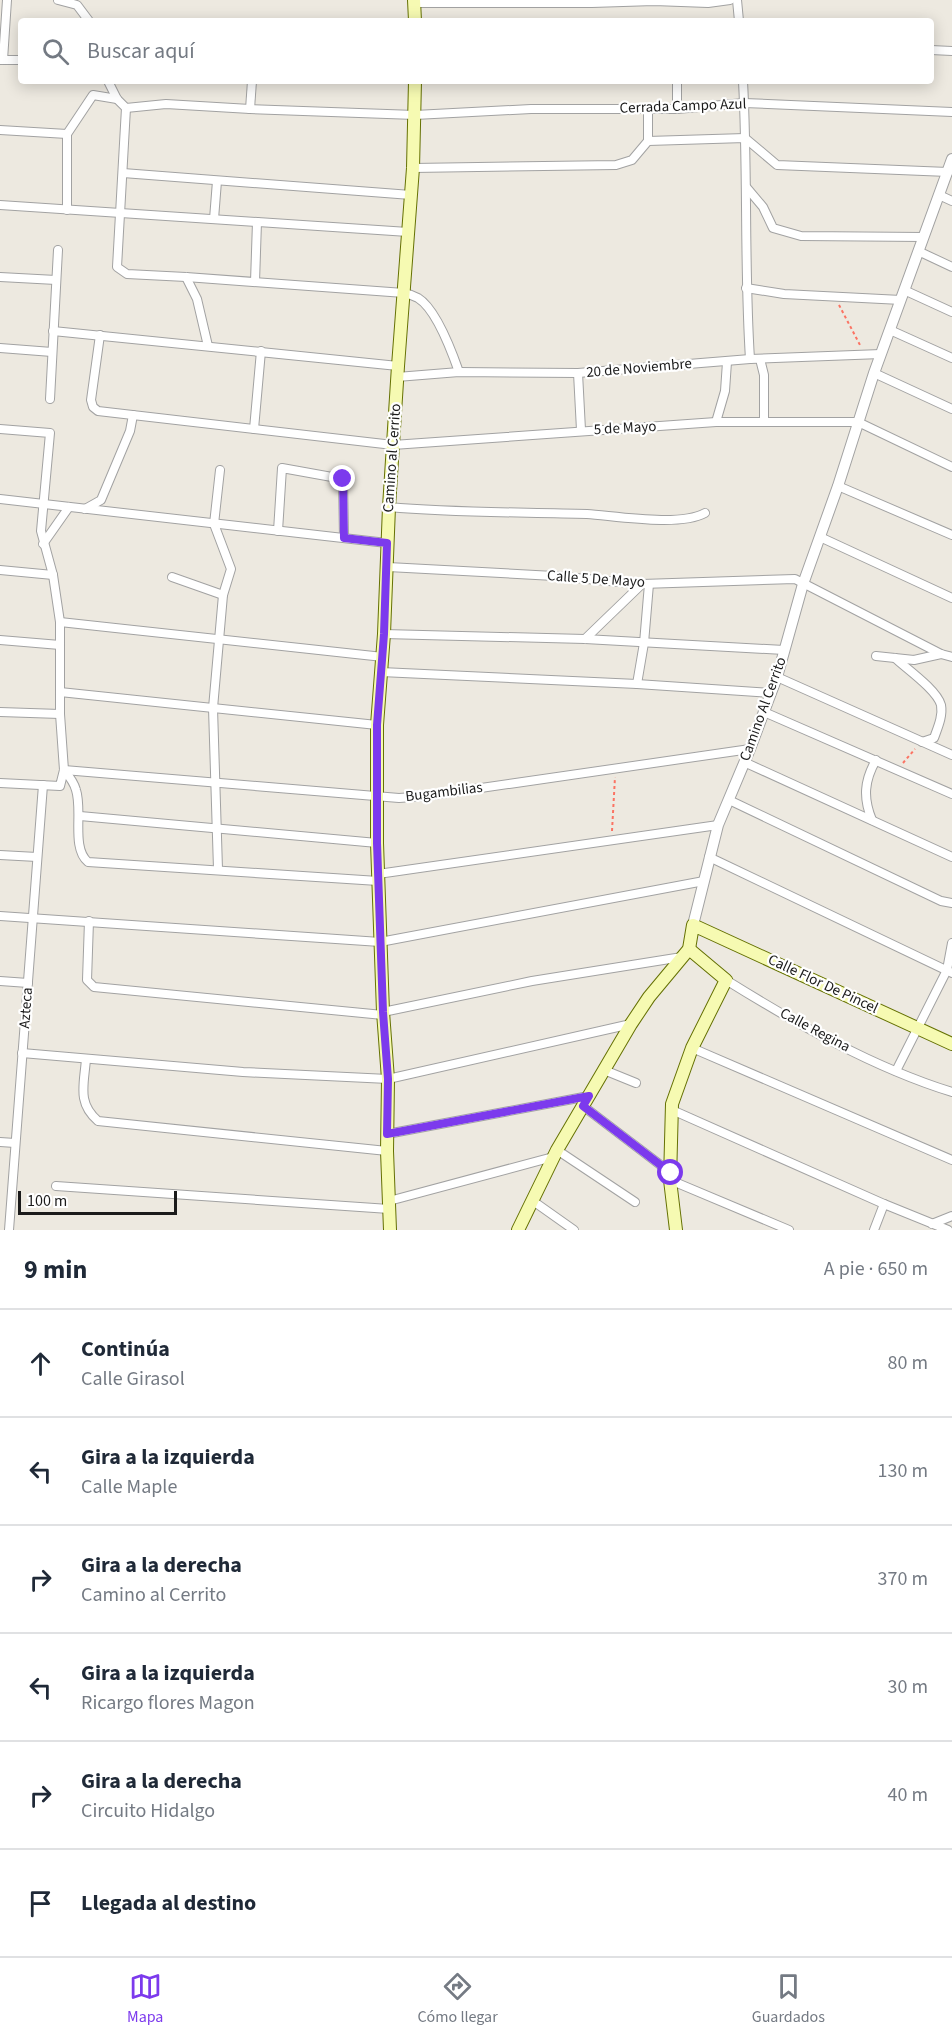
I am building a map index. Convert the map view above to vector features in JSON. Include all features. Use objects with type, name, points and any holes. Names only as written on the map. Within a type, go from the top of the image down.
[{"type":"main road","points":[[414,2],[415,18]]},
{"type":"main road","name":"Camino al Cerrito","points":[[390,1230],[387,1151],[388,1079],[383,1014],[377,843],[377,725],[383,657],[393,445],[413,168],[415,84]]},
{"type":"main road","name":"Camino Al Cerrito","points":[[686,953],[693,925]]},
{"type":"main road","name":"Calle Flor De Pincel","points":[[693,925],[952,1044]]},
{"type":"main road","points":[[518,1230],[555,1154],[631,1024],[649,997],[686,953]]},
{"type":"main road","name":"Calle Regina","points":[[686,953],[726,980]]},
{"type":"main road","points":[[676,1230],[671,1176],[672,1104],[692,1048],[726,980]]},
{"type":"street","points":[[7,0],[1,60],[18,60]]},
{"type":"street","points":[[58,0],[76,5],[87,18]]},
{"type":"street","points":[[414,2],[708,3],[730,0]]},
{"type":"street","points":[[738,0],[739,18]]},
{"type":"street","points":[[934,50],[952,51]]},
{"type":"street","points":[[110,84],[117,99],[126,108],[117,267],[127,274],[404,293],[420,299],[433,316],[448,342],[459,372]]},
{"type":"street","points":[[250,109],[252,84]]},
{"type":"street","points":[[677,84],[677,109]]},
{"type":"street","points":[[743,84],[747,188],[746,288],[755,359],[764,375],[764,422]]},
{"type":"street","points":[[67,210],[67,134],[93,95],[117,99]]},
{"type":"street","name":"Cerrada Campo Azul","points":[[126,108],[166,104],[415,115],[531,109],[677,109],[744,103],[952,112]]},
{"type":"street","points":[[413,168],[616,165],[632,160],[648,141],[648,110]]},
{"type":"street","points":[[0,130],[67,134]]},
{"type":"street","points":[[648,141],[745,138],[777,165],[948,172]]},
{"type":"street","name":"Camino Al Cerrito","points":[[693,925],[718,825],[777,677],[803,584],[838,486],[880,354],[952,159]]},
{"type":"street","points":[[123,173],[411,195]]},
{"type":"street","points":[[214,219],[217,181]]},
{"type":"street","points":[[747,188],[764,207],[773,228],[801,236],[924,237]]},
{"type":"street","points":[[939,195],[952,201]]},
{"type":"street","points":[[0,205],[408,232]]},
{"type":"street","points":[[255,282],[257,222]]},
{"type":"street","points":[[50,399],[58,250]]},
{"type":"street","points":[[918,251],[952,267]]},
{"type":"street","points":[[0,277],[56,280]]},
{"type":"street","points":[[186,277],[196,299],[208,346]]},
{"type":"street","points":[[746,288],[784,294],[902,295],[952,312]]},
{"type":"street","points":[[890,330],[952,358]]},
{"type":"street","name":"20 de Noviembre","points":[[53,331],[261,351],[398,372],[578,373],[755,359],[880,354]]},
{"type":"street","name":"5 de Mayo","points":[[100,335],[91,400],[93,407],[98,411],[197,423],[393,445],[716,422],[858,422]]},
{"type":"street","points":[[0,348],[52,352]]},
{"type":"street","points":[[254,429],[261,351]]},
{"type":"street","points":[[716,422],[725,391],[727,362]]},
{"type":"street","points":[[578,373],[581,430]]},
{"type":"street","points":[[874,373],[952,409]]},
{"type":"street","points":[[85,509],[101,500],[130,431],[133,415]]},
{"type":"street","points":[[858,422],[952,467]]},
{"type":"street","points":[[0,429],[50,433],[41,531],[53,575],[60,622],[60,714],[64,770],[60,786],[0,783]]},
{"type":"street","points":[[278,531],[282,468],[343,479],[344,538]]},
{"type":"street","points":[[218,869],[213,708],[224,595],[231,568],[214,524],[220,470]]},
{"type":"street","points":[[838,486],[952,535]]},
{"type":"street","points":[[0,499],[387,543]]},
{"type":"street","points":[[43,544],[69,507]]},
{"type":"street","points":[[389,507],[588,514],[674,520],[700,516],[705,513]]},
{"type":"street","points":[[820,537],[952,598]]},
{"type":"street","name":"Calle 5 De Mayo","points":[[388,567],[554,576],[645,584],[795,579],[941,654]]},
{"type":"street","points":[[0,570],[53,575]]},
{"type":"street","points":[[172,577],[224,595]]},
{"type":"street","points":[[585,639],[645,584]]},
{"type":"street","points":[[637,684],[644,643],[645,584]]},
{"type":"street","points":[[60,622],[383,657]]},
{"type":"street","points":[[384,634],[585,639],[784,650]]},
{"type":"street","points":[[0,640],[60,645]]},
{"type":"street","points":[[876,656],[921,659],[941,654],[952,657]]},
{"type":"street","points":[[895,658],[936,695],[941,705],[941,717],[934,738],[922,742]]},
{"type":"street","points":[[381,672],[771,693]]},
{"type":"street","points":[[777,677],[952,755]]},
{"type":"street","points":[[60,692],[377,725]]},
{"type":"street","points":[[764,711],[951,792]]},
{"type":"street","points":[[0,712],[60,714]]},
{"type":"street","name":"Bugambilias","points":[[64,770],[399,798],[750,749]]},
{"type":"street","points":[[872,820],[865,805],[865,789],[869,773],[876,760]]},
{"type":"street","points":[[744,762],[952,857]]},
{"type":"street","points":[[64,770],[74,782],[77,792],[80,816],[78,848],[82,857],[88,862],[378,877],[718,825]]},
{"type":"street","name":"Azteca","points":[[9,1230],[43,785]]},
{"type":"street","points":[[729,800],[941,901],[952,903]]},
{"type":"street","points":[[80,816],[377,843]]},
{"type":"street","points":[[0,855],[37,857]]},
{"type":"street","points":[[709,857],[950,971]]},
{"type":"street","points":[[0,916],[380,942],[704,881]]},
{"type":"street","points":[[89,921],[87,980],[94,987],[383,1014],[532,981],[686,953]]},
{"type":"street","points":[[896,1071],[950,971],[952,943]]},
{"type":"street","name":"Calle Regina","points":[[726,980],[796,1021],[896,1071],[925,1084],[952,1092]]},
{"type":"street","points":[[0,981],[28,983]]},
{"type":"street","points":[[22,1053],[243,1072],[388,1079],[631,1024]]},
{"type":"street","points":[[692,1048],[952,1160]]},
{"type":"street","points":[[86,1059],[83,1101],[88,1113],[98,1121],[387,1151]]},
{"type":"street","points":[[604,1071],[636,1083]]},
{"type":"street","points":[[387,1134],[586,1101],[671,1176],[789,1230]]},
{"type":"street","points":[[672,1110],[948,1230]]},
{"type":"street","points":[[0,1142],[15,1143]]},
{"type":"street","points":[[56,1186],[389,1205],[555,1154],[635,1202]]},
{"type":"street","points":[[533,1201],[574,1230]]},
{"type":"street","points":[[874,1230],[884,1204]]},
{"type":"street","points":[[932,1224],[952,1216]]},
{"type":"path","points":[[833,296],[847,317],[866,356]]},
{"type":"path","points":[[897,770],[922,742]]},
{"type":"path","points":[[611,840],[616,768]]},
{"type":"route","points":[[343,479],[344,538],[387,543],[388,567],[377,725],[377,843],[383,1012],[388,1079],[387,1134],[589,1096],[583,1106],[671,1173]]}]
